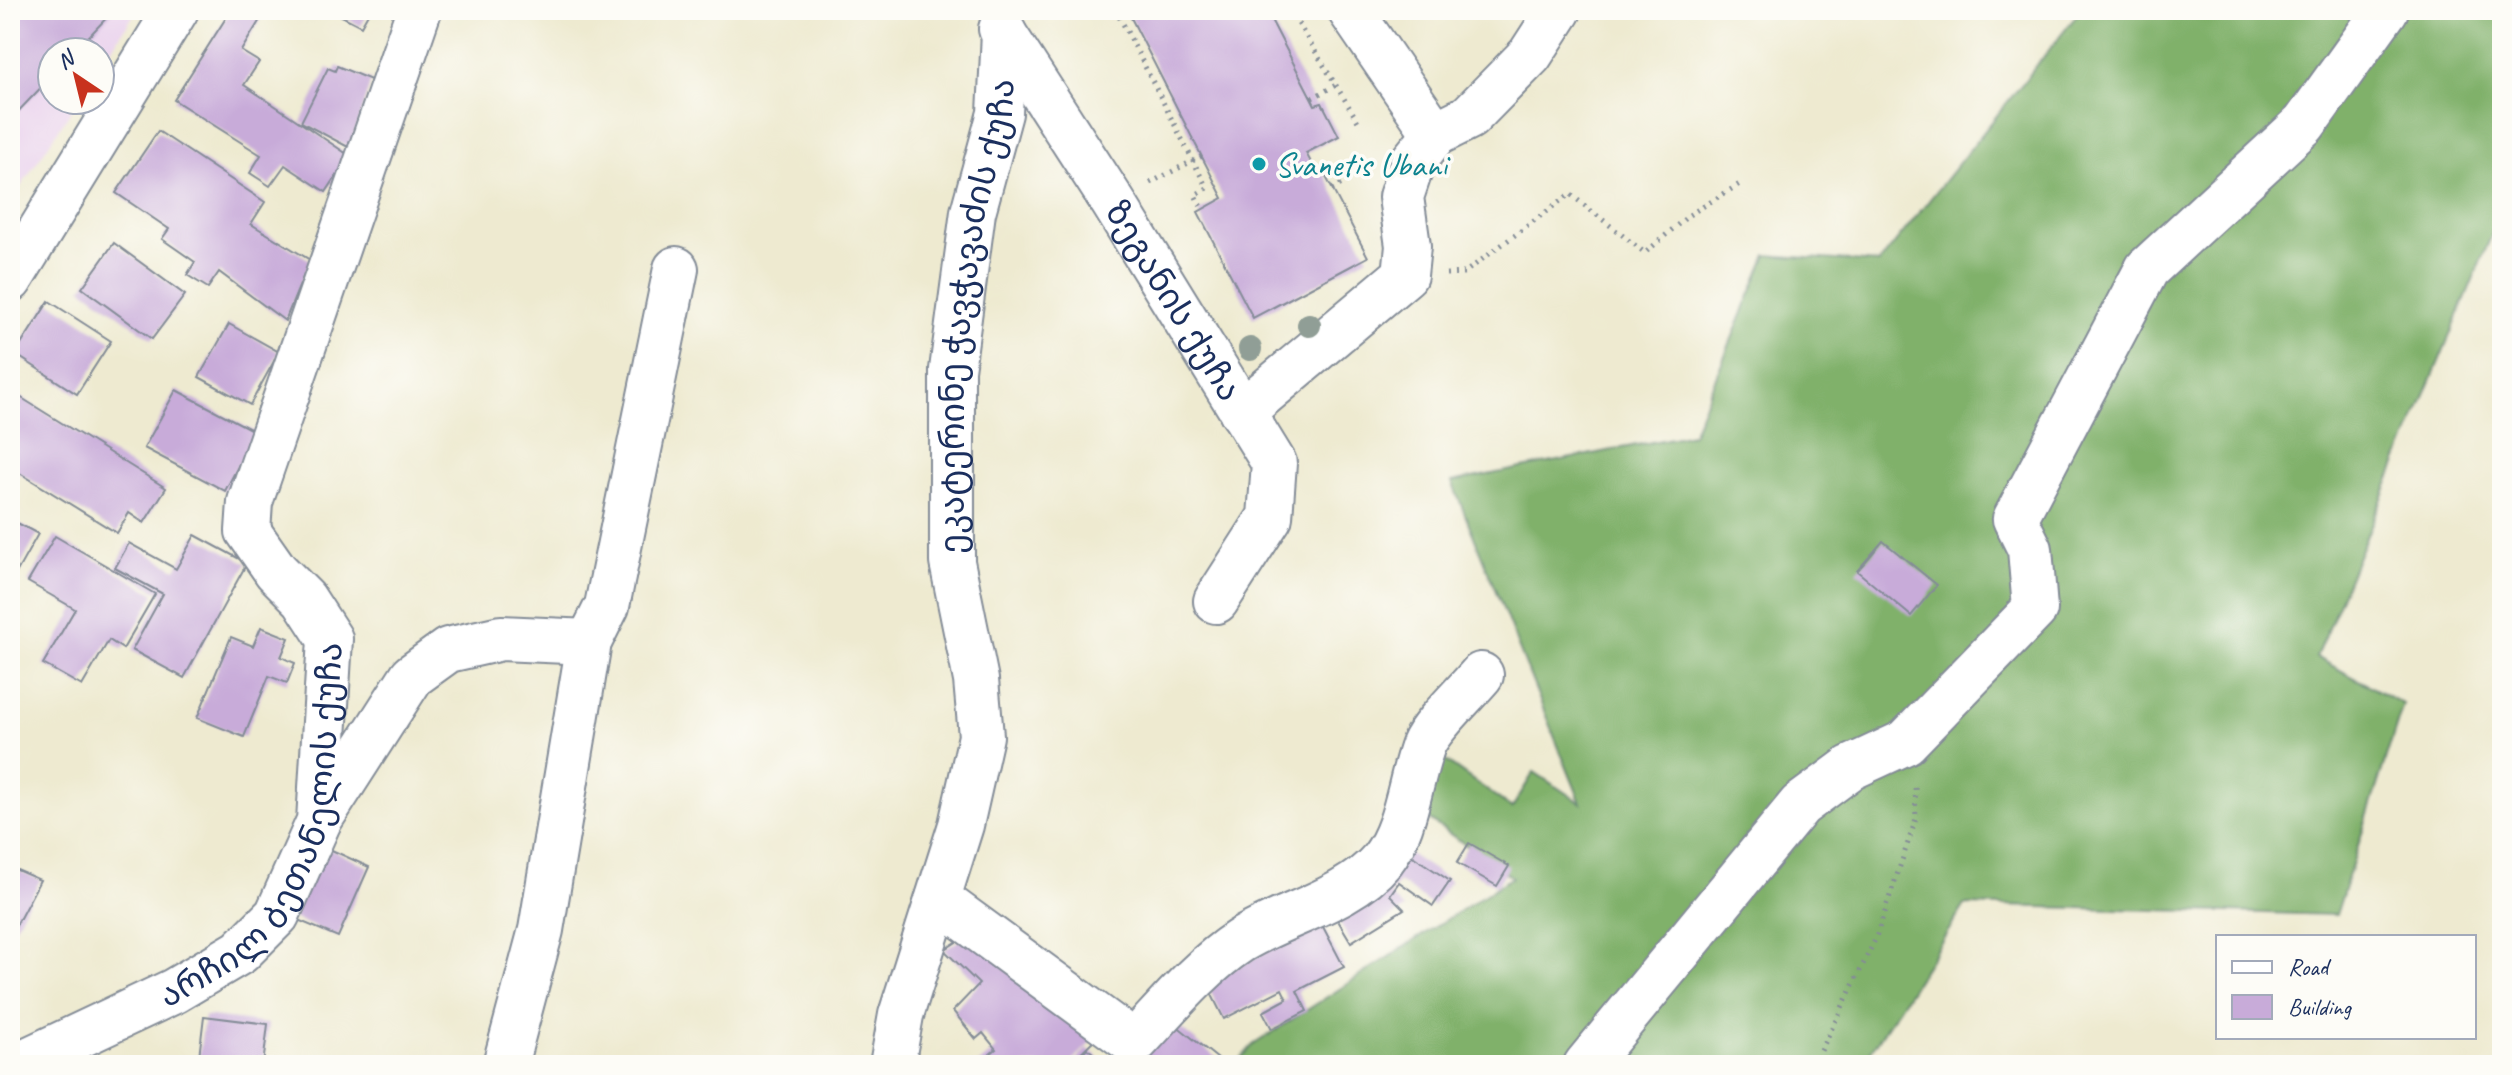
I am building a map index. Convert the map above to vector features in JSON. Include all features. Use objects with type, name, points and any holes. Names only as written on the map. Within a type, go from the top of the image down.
[{"type":"street","points":[[17,250],[176,10]]},
{"type":"street","name":"არჩილ ბეთანელის ქუჩა","points":[[17,1065],[174,991],[240,952],[277,915],[319,821],[330,639],[304,599],[276,571],[248,531],[250,502],[419,10]]},
{"type":"street","points":[[1350,10],[1435,134]]},
{"type":"street","points":[[1242,412],[1405,275],[1408,246],[1401,197],[1413,161],[1435,134],[1469,117],[1530,55],[1559,10]]},
{"type":"street","points":[[1586,1065],[1800,805],[1850,768],[1906,742],[2035,609],[2030,549],[2015,519],[2147,269],[2304,124],[2386,10]]},
{"type":"street","name":"ზეგანის ქუჩა","points":[[997,21],[1274,463],[1270,517],[1216,601]]},
{"type":"street","name":"ეკატერინე ჭავჭავაძის ქუჩა","points":[[892,1065],[901,1015],[961,825],[981,736],[976,680],[952,562],[952,370],[973,212],[1000,113],[997,21]]},
{"type":"street","points":[[505,1065],[541,930],[589,642],[607,606],[676,269]]},
{"type":"street","points":[[319,821],[412,676],[448,650],[501,638],[589,642]]},
{"type":"street","points":[[938,899],[1134,1043],[1191,981],[1239,942],[1329,898],[1365,876],[1382,860],[1396,836],[1425,742],[1481,675]]},
{"type":"path","points":[[1116,10],[1207,188],[1195,195],[1202,209]]},
{"type":"path","points":[[1290,10],[1359,123]]},
{"type":"path","points":[[1312,98],[1336,85]]},
{"type":"path","points":[[1164,175],[1202,156]]},
{"type":"path","points":[[1405,275],[1464,273],[1570,194],[1645,253],[1689,215],[1743,182]]},
{"type":"path","points":[[1814,1065],[1875,940],[1916,819],[1916,785],[1906,742]]},
{"type":"shaded area","points":[[10,10],[137,10],[116,42],[116,36],[36,36],[36,116],[67,116],[20,188],[10,178]]},
{"type":"green space","points":[[2081,10],[2502,10],[2502,210],[2316,657],[2403,704],[2336,915],[1965,905],[1862,1065],[1247,1065],[1240,1059],[1253,1045],[1512,877],[1418,812],[1434,753],[1512,808],[1534,772],[1581,803],[1452,482],[1692,434],[1767,255],[1879,263]]},
{"type":"building","points":[[23,10],[114,10],[89,36],[36,36],[36,93],[10,120],[10,24]]},
{"type":"building","points":[[231,10],[266,10],[241,51],[259,62],[244,85],[350,156],[326,192],[285,165],[270,186],[250,173],[261,155],[174,100]]},
{"type":"building","points":[[330,10],[370,10],[361,26]]},
{"type":"building","name":"Svanetis Ubani","points":[[1127,10],[1266,10],[1315,105],[1322,103],[1339,136],[1306,153],[1318,176],[1324,173],[1368,257],[1253,318],[1198,212],[1223,198]]},
{"type":"building","points":[[337,66],[371,80],[350,148],[301,122],[328,68],[335,71]]},
{"type":"building","points":[[158,131],[265,202],[251,224],[310,260],[285,321],[219,272],[208,288],[187,275],[195,262],[162,239],[169,229],[116,193]]},
{"type":"building","points":[[114,243],[185,295],[152,339],[82,288]]},
{"type":"building","points":[[49,301],[111,341],[77,394],[15,354]]},
{"type":"building","points":[[229,324],[279,352],[250,405],[199,377]]},
{"type":"building","points":[[176,390],[256,432],[225,491],[144,448]]},
{"type":"building","points":[[12,392],[166,488],[144,523],[129,513],[117,533],[10,467]]},
{"type":"building","points":[[10,519],[38,534],[10,584]]},
{"type":"building","points":[[195,535],[247,563],[184,678],[132,650],[163,594],[115,568],[129,543],[176,569]]},
{"type":"building","points":[[55,536],[155,594],[123,649],[109,640],[82,686],[43,664],[75,609],[28,582]]},
{"type":"building","points":[[1883,541],[1937,585],[1911,616],[1857,571]]},
{"type":"building","points":[[261,627],[289,638],[281,657],[295,663],[287,683],[269,676],[244,737],[197,718],[231,637],[253,646]]},
{"type":"building","points":[[1469,843],[1509,866],[1497,886],[1457,863]]},
{"type":"building","points":[[325,847],[369,867],[338,937],[293,918]]},
{"type":"building","points":[[1399,847],[1450,881],[1433,906],[1399,882],[1390,895],[1404,909],[1351,942],[1331,909]]},
{"type":"building","points":[[10,867],[40,880],[10,937]]},
{"type":"building","points":[[1321,923],[1344,967],[1297,991],[1307,1011],[1272,1029],[1263,1012],[1287,999],[1282,989],[1224,1019],[1206,983]]},
{"type":"building","points":[[969,934],[1100,1034],[1068,1065],[977,1065],[996,1049],[983,1033],[976,1039],[953,1011],[979,984],[944,950]]},
{"type":"building","points":[[204,1016],[268,1024],[263,1065],[198,1065]]},
{"type":"building","points":[[1171,1021],[1218,1059],[1214,1065],[1146,1065],[1139,1059]]},
{"type":"building","points":[[1087,1048],[1107,1065],[1072,1065]]},
{"type":"place","name":"Svanetis Ubani","points":[[1259,164]]}]
